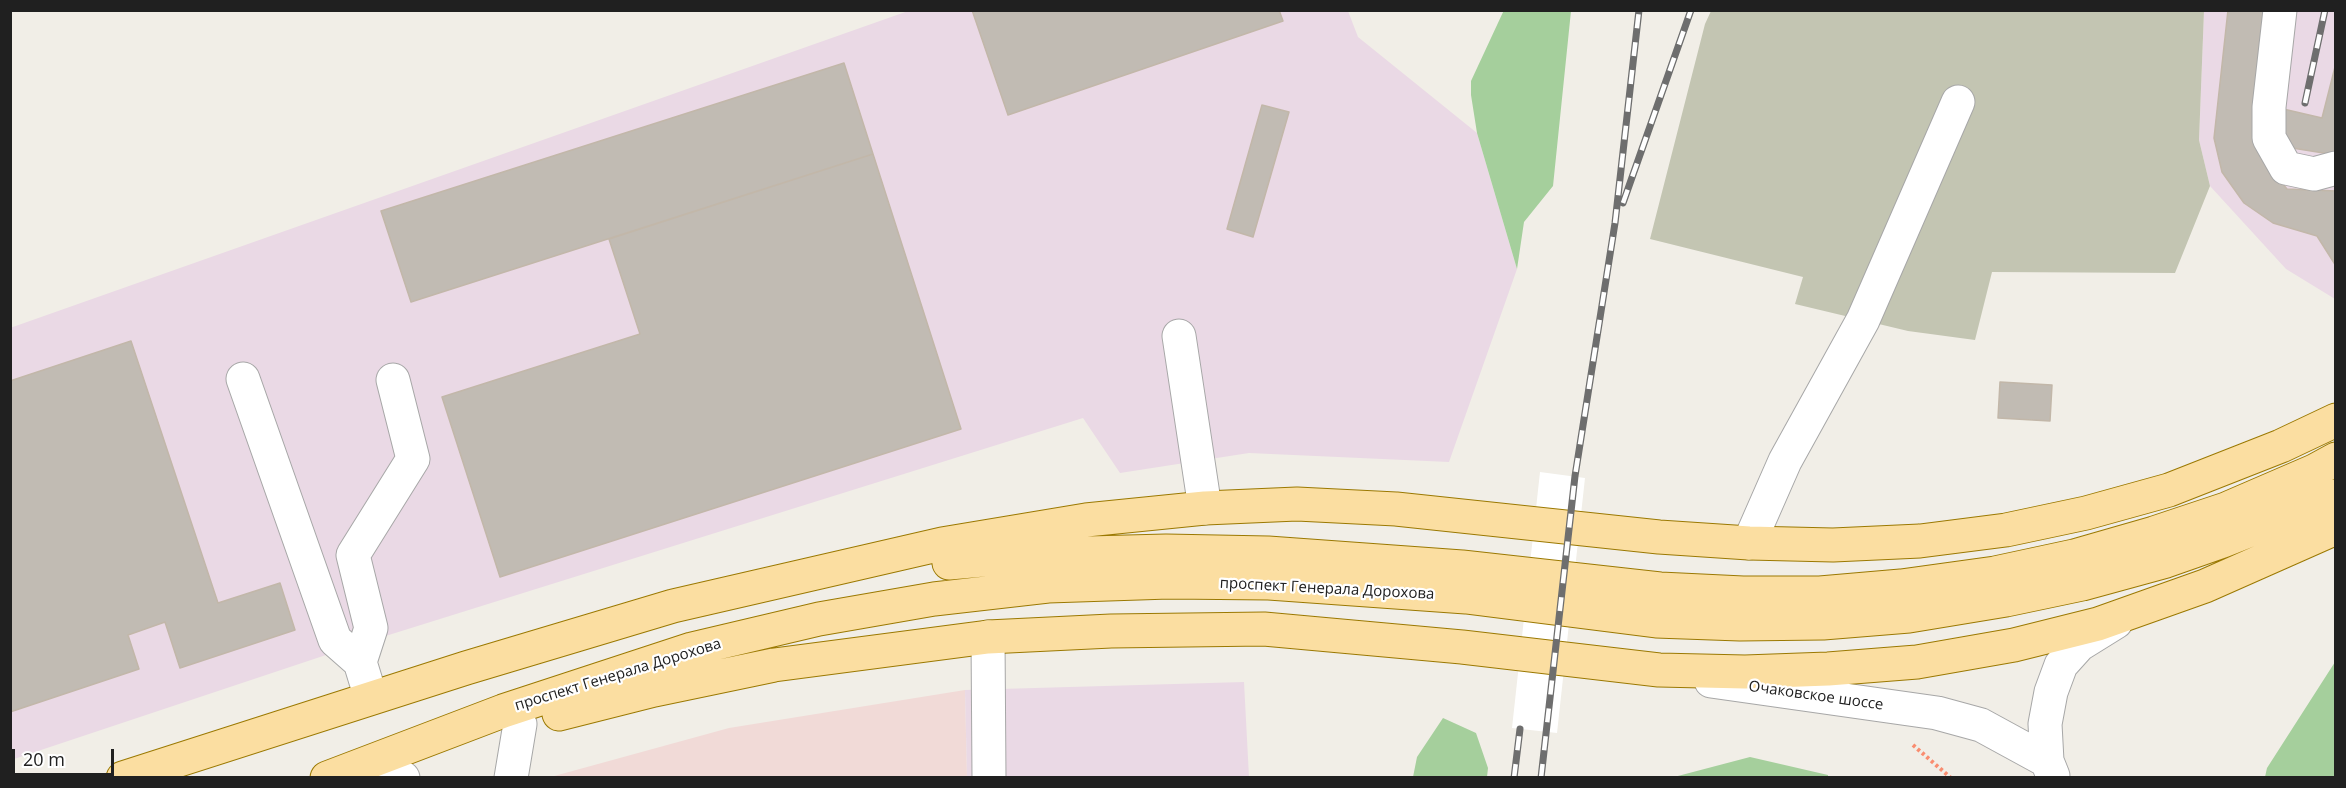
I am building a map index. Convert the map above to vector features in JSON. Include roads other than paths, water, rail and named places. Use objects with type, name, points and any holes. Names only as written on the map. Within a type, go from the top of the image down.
[{"type":"main road","name":"проспект Генерала Дорохова","points":[[123,777],[371,698],[673,606],[942,544],[1075,522],[1205,508],[1297,504],[1396,509],[1659,537],[1749,543],[1855,544],[1920,541],[2006,530],[2086,513],[2169,490],[2281,446],[2336,420]]},
{"type":"main road","name":"проспект Генерала Дорохова","points":[[810,574],[1050,554],[1166,551],[1257,552],[1462,567],[1660,589],[1743,593],[1820,592],[1901,586],[1995,573],[2074,555],[2154,533],[2226,509],[2314,471],[2336,459]]},
{"type":"main road","name":"проспект Генерала Дорохова","points":[[327,777],[503,711],[692,649],[819,619],[934,599],[1048,586],[1169,582],[1269,583],[1466,597],[1656,621],[1740,624],[1823,623],[1909,616],[2006,600],[2082,584],[2166,561],[2336,496]]},
{"type":"main road","name":"проспект Генерала Дорохова","points":[[335,777],[389,772],[520,724],[654,690],[774,665],[988,638],[1111,631],[1264,630],[1462,646],[1659,670],[1745,672],[1828,669],[1917,662],[2014,645],[2098,624],[2205,586],[2336,528]]},
{"type":"street","points":[[2280,10],[2269,107],[2269,138],[2286,168],[2314,174],[2336,168]]},
{"type":"street","points":[[1749,543],[1785,461],[1863,320],[1958,102]]},
{"type":"street","points":[[1179,336],[1205,508]]},
{"type":"street","points":[[243,379],[336,640],[360,662],[371,698]]},
{"type":"street","points":[[360,662],[371,628],[352,555],[413,459],[393,380]]},
{"type":"street","name":"Очаковское шоссе","points":[[2050,769],[2045,724],[2050,692],[2061,665],[2079,645],[2133,611]]},
{"type":"street","points":[[988,638],[989,777]]},
{"type":"street","name":"Очаковское шоссе","points":[[1575,661],[1822,698],[1937,712],[1980,725],[2050,769]]},
{"type":"street","points":[[511,777],[520,724]]},
{"type":"railway","points":[[1541,778],[1575,476],[1615,223],[1639,10]]},
{"type":"railway","points":[[1623,203],[1691,10]]},
{"type":"railway","points":[[2305,103],[2325,10]]},
{"type":"railway","points":[[1514,778],[1520,729]]}]
